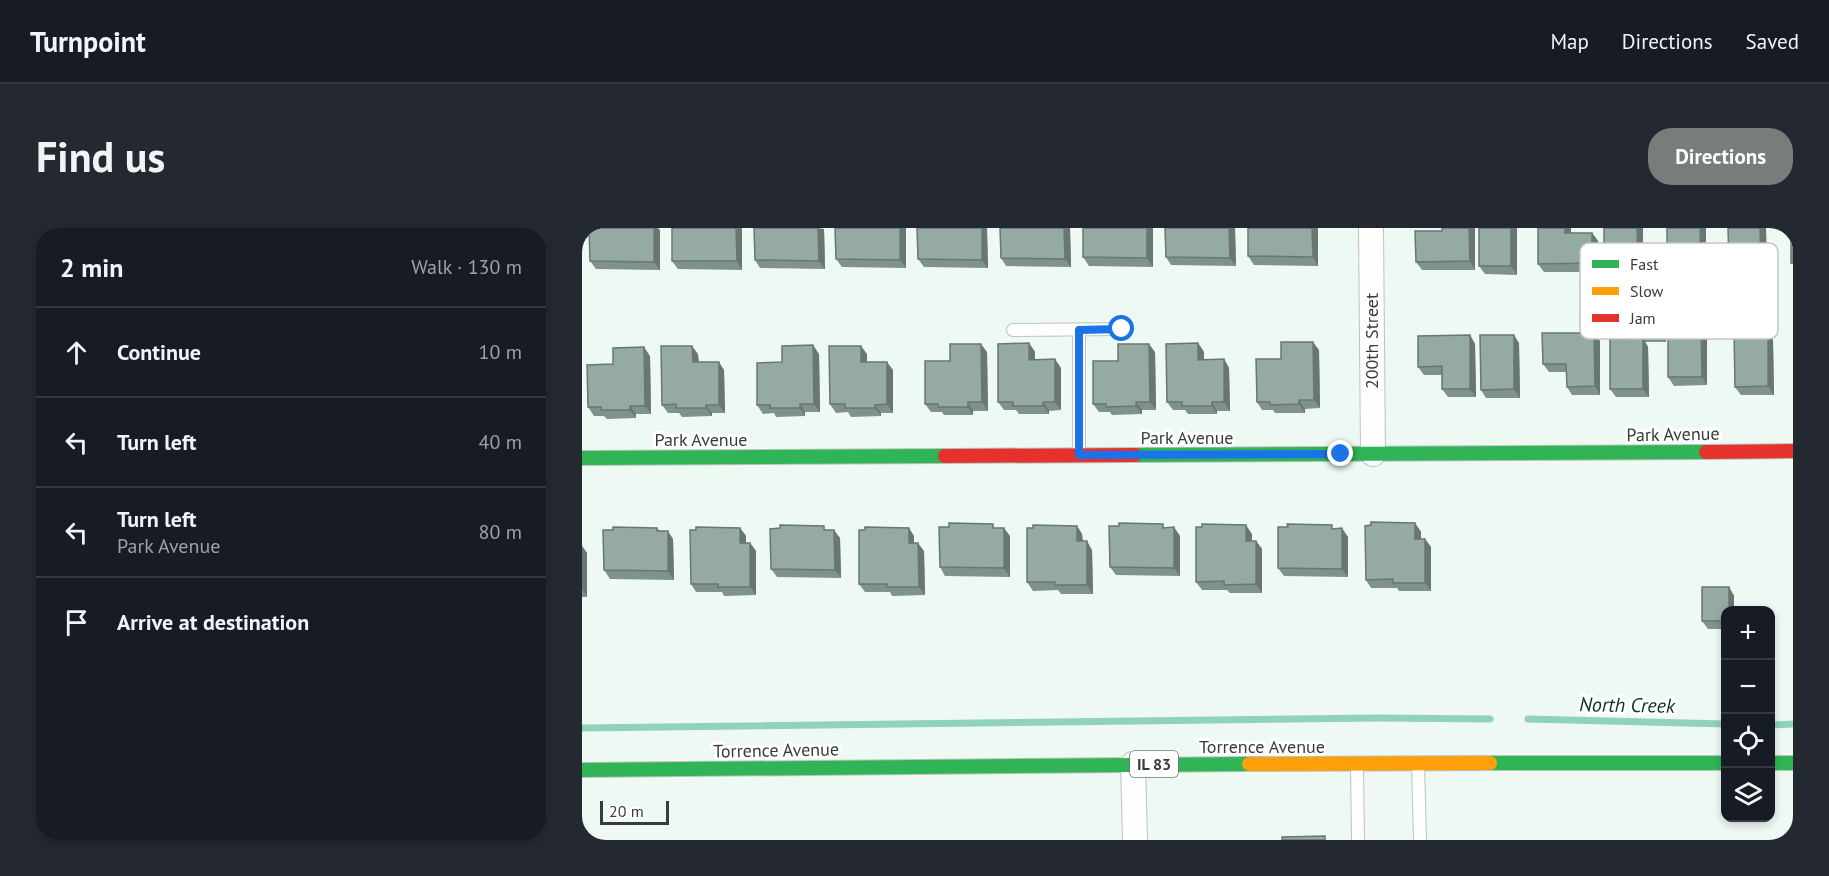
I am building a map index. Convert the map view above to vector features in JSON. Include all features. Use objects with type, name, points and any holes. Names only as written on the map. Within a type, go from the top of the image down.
[{"type":"street","name":"200th Street","points":[[1371,228],[1372,454]]},
{"type":"street","name":"Park Avenue","points":[[582,458],[1793,451]]},
{"type":"street","points":[[1775,763],[1793,763]]},
{"type":"street","points":[[1133,764],[1135,840]]},
{"type":"street","name":"Torrence Avenue","points":[[582,770],[1133,764],[1721,764]]},
{"type":"lane","points":[[1013,330],[1122,329]]},
{"type":"lane","points":[[1079,330],[1079,455]]},
{"type":"lane","points":[[1357,764],[1358,840]]},
{"type":"lane","points":[[1418,764],[1420,840]]},
{"type":"building","points":[[589,228],[654,228],[654,262],[590,261]]},
{"type":"building","points":[[672,228],[736,228],[737,261],[672,261]]},
{"type":"building","points":[[754,228],[818,228],[819,261],[755,260]]},
{"type":"building","points":[[835,228],[900,228],[900,260],[836,259]]},
{"type":"building","points":[[917,228],[982,228],[982,260],[918,259]]},
{"type":"building","points":[[1000,228],[1064,228],[1065,259],[1001,258]]},
{"type":"building","points":[[1083,228],[1147,228],[1147,258],[1083,257]]},
{"type":"building","points":[[1165,228],[1229,228],[1230,258],[1166,257]]},
{"type":"building","points":[[1248,228],[1312,228],[1313,257],[1248,256]]},
{"type":"building","points":[[1442,228],[1469,228],[1470,261],[1416,262],[1415,231],[1442,231]]},
{"type":"building","points":[[1479,228],[1511,228],[1511,266],[1479,266]]},
{"type":"building","points":[[1538,228],[1565,228],[1565,233],[1592,233],[1592,243],[1580,243],[1580,263],[1538,264]]},
{"type":"building","points":[[1604,228],[1637,228],[1637,243],[1604,243]]},
{"type":"building","points":[[1667,228],[1700,228],[1700,243],[1667,243]]},
{"type":"building","points":[[1728,228],[1760,228],[1760,243],[1728,243]]},
{"type":"building","points":[[1791,228],[1793,228],[1793,263],[1791,263]]},
{"type":"building","points":[[1542,333],[1580,333],[1580,339],[1594,339],[1595,386],[1567,387],[1566,364],[1543,364]]},
{"type":"building","points":[[1470,335],[1470,389],[1442,389],[1442,366],[1418,367],[1418,336]]},
{"type":"building","points":[[1480,335],[1514,335],[1514,389],[1481,390]]},
{"type":"building","points":[[1610,339],[1643,339],[1643,389],[1610,389]]},
{"type":"building","points":[[1668,339],[1701,339],[1702,377],[1668,377]]},
{"type":"building","points":[[1734,339],[1768,339],[1768,386],[1735,387]]},
{"type":"building","points":[[1281,342],[1313,342],[1314,400],[1299,400],[1299,404],[1270,405],[1270,402],[1257,402],[1256,359],[1281,359]]},
{"type":"building","points":[[1029,343],[1029,360],[1055,359],[1055,402],[1043,402],[1043,406],[1013,406],[1013,402],[998,402],[998,344]]},
{"type":"building","points":[[1198,343],[1198,360],[1224,359],[1224,402],[1212,402],[1212,406],[1182,406],[1182,402],[1167,402],[1166,344]]},
{"type":"building","points":[[950,344],[981,344],[982,402],[968,402],[968,407],[938,407],[938,404],[925,404],[925,361],[950,361]]},
{"type":"building","points":[[1118,344],[1149,344],[1150,402],[1136,402],[1136,406],[1106,407],[1106,404],[1093,404],[1093,361],[1118,361]]},
{"type":"building","points":[[813,345],[814,404],[800,404],[800,408],[770,408],[770,405],[757,405],[757,363],[782,362],[782,346]]},
{"type":"building","points":[[661,346],[692,346],[693,362],[719,362],[719,405],[706,405],[706,408],[676,408],[676,404],[662,405]]},
{"type":"building","points":[[829,346],[861,346],[861,362],[887,362],[887,404],[875,405],[875,408],[845,408],[845,404],[830,404]]},
{"type":"building","points":[[644,347],[645,406],[630,406],[630,410],[601,410],[601,407],[588,407],[587,365],[613,364],[613,348]]},
{"type":"building","points":[[1371,522],[1415,523],[1415,539],[1425,539],[1425,583],[1393,583],[1393,579],[1366,580],[1365,526],[1371,525]]},
{"type":"building","points":[[949,523],[993,524],[993,528],[1004,528],[1004,568],[940,567],[939,527],[949,527]]},
{"type":"building","points":[[1119,523],[1163,524],[1163,528],[1174,527],[1174,568],[1110,567],[1109,526],[1119,526]]},
{"type":"building","points":[[1202,524],[1246,525],[1246,541],[1256,541],[1256,584],[1224,585],[1224,581],[1196,582],[1196,527],[1202,527]]},
{"type":"building","points":[[1287,524],[1332,525],[1332,529],[1342,528],[1342,569],[1278,568],[1278,527],[1288,527]]},
{"type":"building","points":[[780,525],[824,526],[824,530],[834,530],[835,570],[771,569],[770,529],[780,528]]},
{"type":"building","points":[[1033,525],[1077,526],[1077,541],[1087,541],[1087,585],[1027,582],[1027,528],[1033,528]]},
{"type":"building","points":[[613,527],[657,528],[657,531],[668,531],[668,571],[604,570],[603,530],[613,530]]},
{"type":"building","points":[[696,527],[740,528],[740,543],[750,543],[750,587],[691,584],[690,530],[696,530]]},
{"type":"building","points":[[865,527],[909,528],[909,543],[918,543],[919,587],[859,584],[859,530],[865,530]]},
{"type":"building","points":[[1702,587],[1729,587],[1729,606],[1721,606],[1721,621],[1702,621]]},
{"type":"building","points":[[1325,836],[1325,840],[1282,840],[1282,837]]},
{"type":"waterway","points":[[582,728],[1379,718],[1490,719]]},
{"type":"waterway","name":"North Creek","points":[[1528,719],[1721,724]]},
{"type":"waterway","name":"North Creek","points":[[1775,725],[1793,724]]},
{"type":"traffic: fast","points":[[1135,455],[1706,452]]},
{"type":"traffic: fast","points":[[582,458],[945,456]]},
{"type":"traffic: fast","points":[[1490,763],[1721,763]]},
{"type":"traffic: fast","points":[[1775,763],[1793,763]]},
{"type":"traffic: fast","points":[[582,770],[1249,764]]},
{"type":"traffic: slow","points":[[1249,764],[1490,763]]},
{"type":"traffic: jam","points":[[1706,452],[1793,451]]},
{"type":"traffic: jam","points":[[945,456],[1135,455]]},
{"type":"route","points":[[1122,329],[1079,330],[1079,455],[1341,454]]}]
